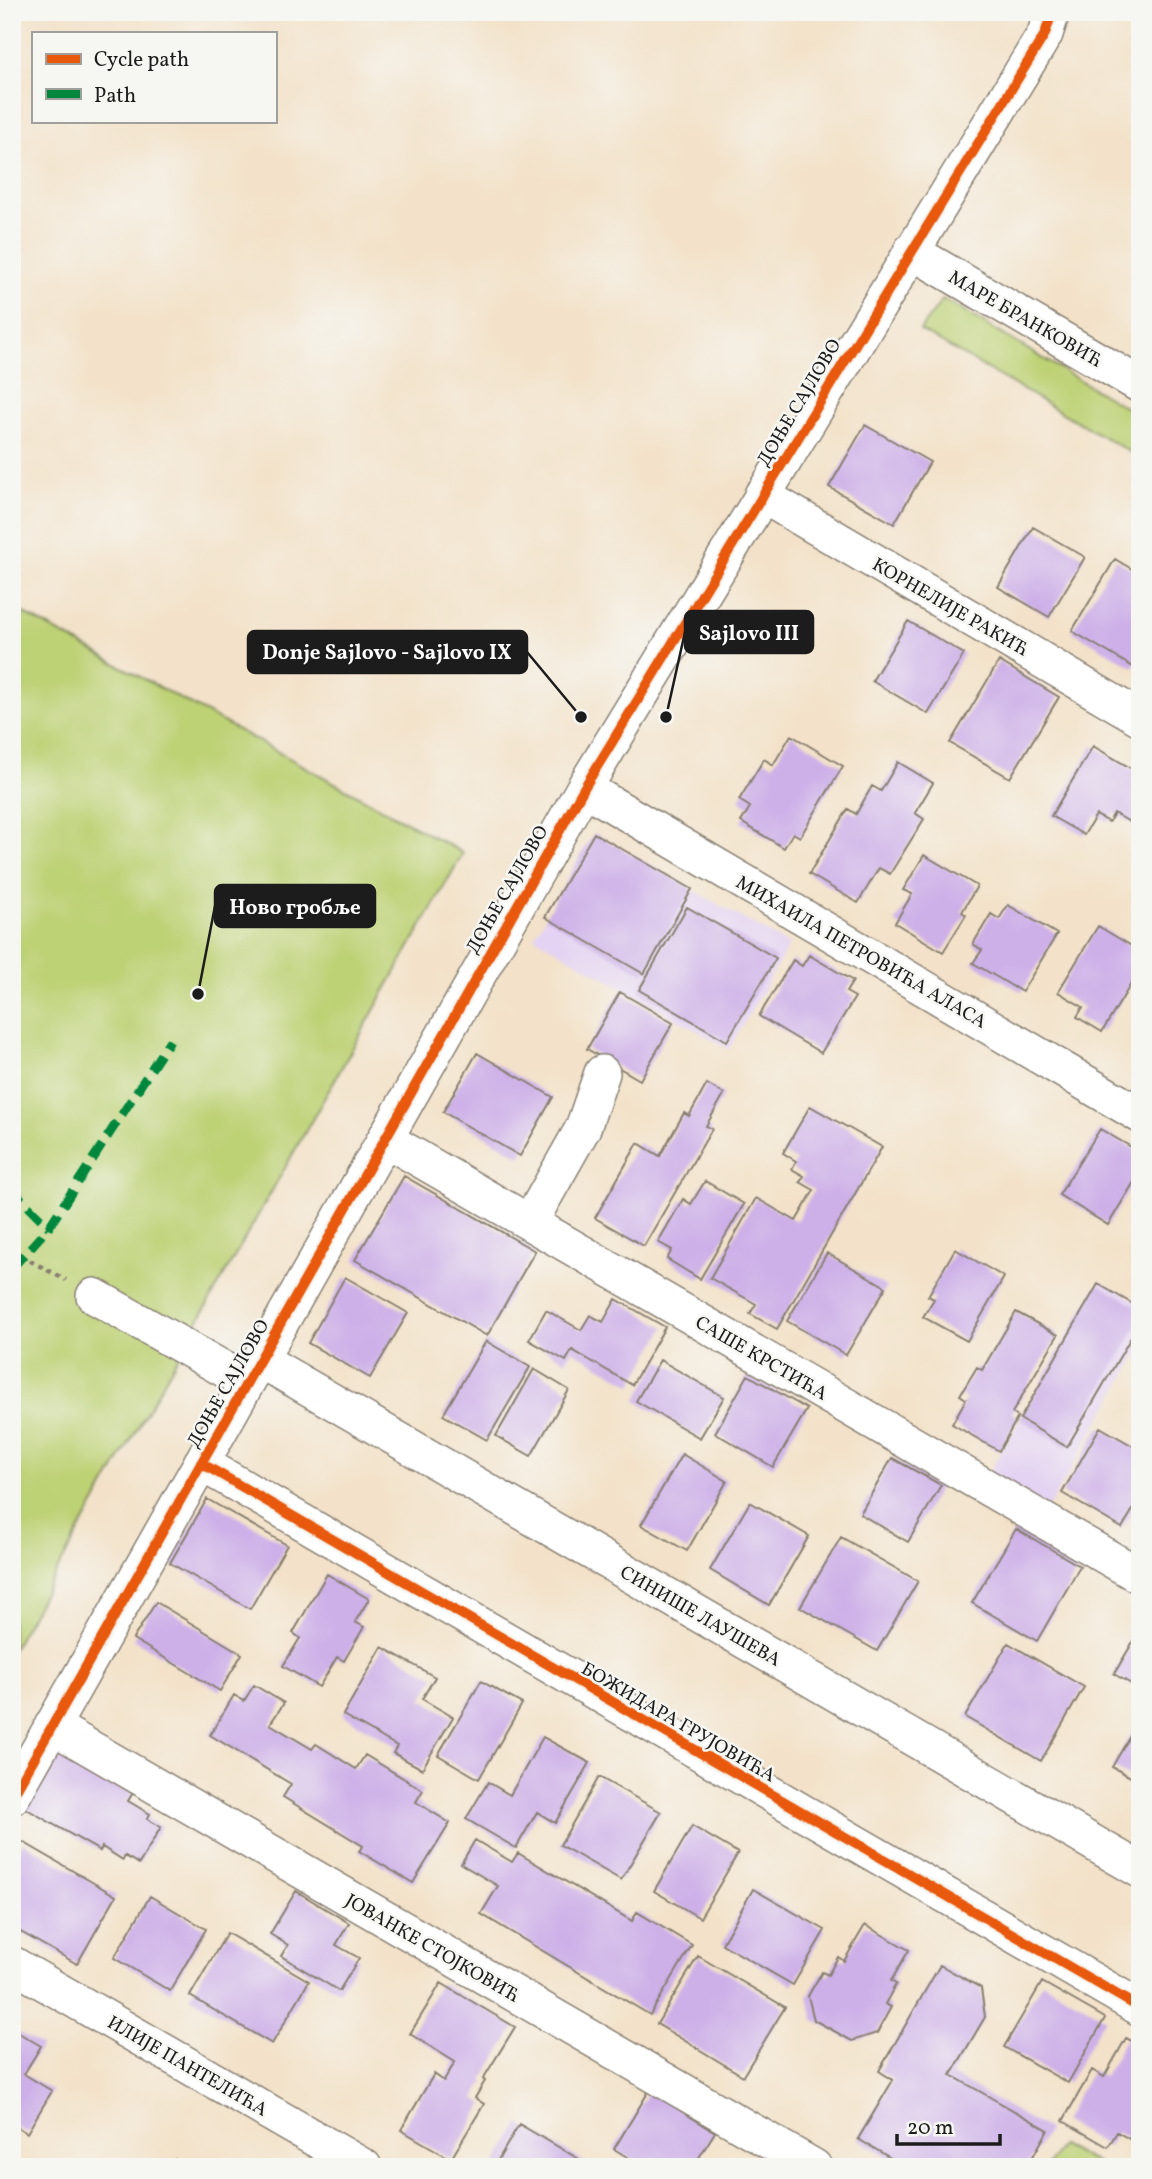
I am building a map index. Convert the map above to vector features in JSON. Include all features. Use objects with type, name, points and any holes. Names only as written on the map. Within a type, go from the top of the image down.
[{"type":"street","name":"ДОЊЕ САЈЛОВО","points":[[12,1797],[584,788],[1045,34],[1052,12]]},
{"type":"street","name":"МАРЕ БРАНКОВИЋ","points":[[911,251],[1140,385]]},
{"type":"street","name":"КОРНЕЛИЈЕ РАКИЋ","points":[[762,495],[1140,718]]},
{"type":"street","name":"МИХАИЛА ПЕТРОВИЋА АЛАСА","points":[[584,788],[1140,1115]]},
{"type":"street","points":[[530,1222],[583,1128],[602,1073]]},
{"type":"street","name":"САШЕ КРСТИЋА","points":[[385,1139],[1140,1576]]},
{"type":"street","points":[[94,1296],[229,1372]]},
{"type":"street","name":"СИНИШЕ ЛАУШЕВА","points":[[261,1360],[1140,1870]]},
{"type":"street","name":"БОЖИДАРА ГРУЈОВИЋА","points":[[201,1463],[1140,2008]]},
{"type":"street","name":"ЈОВАНКЕ СТОЈКОВИЋ","points":[[52,1726],[814,2167]]},
{"type":"street","name":"ИЛИЈЕ ПАНТЕЛИЋА","points":[[12,1964],[364,2167]]},
{"type":"path","points":[[12,1251],[94,1296]]},
{"type":"shaded area","points":[[594,833],[789,945],[729,1049],[534,937]]},
{"type":"shaded area","points":[[1101,1281],[1140,1303],[1140,1351],[1047,1510],[987,1476]]},
{"type":"green space","points":[[943,299],[1140,416],[1140,458],[920,330]]},
{"type":"green space","points":[[12,607],[463,853],[12,1650]]},
{"type":"green space","points":[[1061,2145],[1104,2167],[1047,2167]]},
{"type":"building","points":[[865,425],[930,462],[894,524],[829,487]]},
{"type":"building","points":[[1033,527],[1085,557],[1049,617],[998,587]]},
{"type":"building","points":[[1115,559],[1140,574],[1140,657],[1133,667],[1072,631]]},
{"type":"building","points":[[908,621],[964,654],[928,714],[872,681]]},
{"type":"building","points":[[999,661],[1059,697],[1010,778],[950,743]]},
{"type":"building","points":[[791,735],[843,766],[800,837],[793,833],[784,848],[741,822],[750,807],[739,800],[764,759],[773,765]]},
{"type":"building","points":[[1093,746],[1139,773],[1135,778],[1140,781],[1140,828],[1114,813],[1109,822],[1096,815],[1084,835],[1051,816]]},
{"type":"building","points":[[898,762],[933,783],[915,813],[924,819],[890,874],[879,868],[858,903],[809,874],[848,809],[856,814],[872,786],[881,791]]},
{"type":"building","points":[[594,833],[692,889],[644,974],[545,917]]},
{"type":"building","points":[[924,855],[977,886],[962,912],[966,915],[943,952],[895,923],[912,894],[903,890]]},
{"type":"building","points":[[1008,905],[1057,934],[1022,992],[973,963],[982,950],[973,944],[991,914],[999,919]]},
{"type":"building","points":[[687,907],[776,958],[727,1041],[639,990]]},
{"type":"building","points":[[1098,926],[1140,951],[1140,969],[1102,1032],[1077,1017],[1083,1007],[1058,992]]},
{"type":"building","points":[[809,955],[853,981],[846,992],[855,997],[821,1053],[759,1016],[793,960],[802,966]]},
{"type":"building","points":[[620,992],[673,1023],[640,1080],[587,1049]]},
{"type":"building","points":[[477,1053],[553,1097],[520,1156],[443,1112]]},
{"type":"building","points":[[707,1084],[724,1094],[706,1126],[712,1129],[644,1246],[595,1218],[638,1143],[660,1156],[684,1113],[689,1116]]},
{"type":"building","points":[[810,1106],[882,1147],[777,1329],[750,1314],[756,1304],[710,1278],[756,1198],[796,1221],[814,1190],[800,1182],[804,1176],[792,1169],[796,1161],[783,1153]]},
{"type":"building","points":[[1100,1129],[1140,1152],[1140,1172],[1108,1225],[1059,1195]]},
{"type":"building","points":[[404,1176],[535,1251],[487,1336],[355,1260]]},
{"type":"building","points":[[705,1181],[744,1204],[700,1279],[667,1259],[672,1250],[658,1242],[683,1199],[691,1204]]},
{"type":"building","points":[[955,1249],[1004,1277],[967,1341],[923,1317],[934,1299],[928,1296]]},
{"type":"building","points":[[827,1253],[886,1287],[846,1355],[787,1321]]},
{"type":"building","points":[[345,1277],[408,1313],[370,1378],[308,1343]]},
{"type":"building","points":[[1098,1284],[1140,1308],[1140,1322],[1067,1447],[1020,1419]]},
{"type":"building","points":[[616,1299],[665,1327],[632,1385],[572,1350],[566,1361],[529,1340],[546,1310],[581,1330],[590,1315],[603,1322]]},
{"type":"building","points":[[1016,1312],[1058,1335],[1012,1413],[1018,1417],[999,1451],[952,1424],[966,1399],[960,1395],[977,1367],[982,1370]]},
{"type":"building","points":[[486,1341],[530,1367],[487,1440],[443,1415]]},
{"type":"building","points":[[660,1360],[724,1397],[700,1438],[636,1401]]},
{"type":"building","points":[[534,1369],[569,1390],[531,1456],[496,1436]]},
{"type":"building","points":[[748,1375],[807,1409],[773,1467],[715,1433]]},
{"type":"building","points":[[1100,1427],[1140,1450],[1140,1498],[1122,1528],[1062,1493]]},
{"type":"building","points":[[682,1454],[727,1481],[687,1551],[641,1525]]},
{"type":"building","points":[[892,1458],[941,1485],[908,1542],[860,1514]]},
{"type":"building","points":[[207,1499],[287,1545],[250,1609],[170,1563]]},
{"type":"building","points":[[750,1502],[809,1536],[769,1605],[710,1570]]},
{"type":"building","points":[[1016,1529],[1080,1566],[1037,1641],[972,1603]]},
{"type":"building","points":[[841,1537],[918,1581],[877,1651],[800,1607]]},
{"type":"building","points":[[327,1574],[369,1599],[355,1622],[364,1627],[344,1661],[337,1657],[319,1687],[283,1666],[300,1638],[293,1633]]},
{"type":"building","points":[[156,1602],[242,1654],[220,1691],[133,1639]]},
{"type":"building","points":[[1140,1630],[1140,1689],[1114,1674]]},
{"type":"building","points":[[1008,1643],[1084,1687],[1041,1761],[965,1717]]},
{"type":"building","points":[[382,1647],[435,1677],[422,1699],[453,1717],[422,1769],[393,1753],[397,1746],[343,1715]]},
{"type":"building","points":[[481,1681],[522,1704],[479,1779],[438,1755]]},
{"type":"building","points":[[254,1685],[284,1703],[270,1724],[312,1749],[316,1744],[356,1769],[365,1755],[423,1790],[416,1802],[450,1823],[413,1883],[359,1851],[363,1846],[283,1797],[291,1784],[210,1735],[234,1695],[244,1701]]},
{"type":"building","points":[[1140,1719],[1140,1782],[1112,1767]]},
{"type":"building","points":[[543,1737],[590,1763],[555,1823],[537,1812],[516,1848],[466,1819],[488,1782],[510,1795]]},
{"type":"building","points":[[62,1742],[137,1786],[128,1801],[150,1814],[147,1819],[161,1827],[139,1864],[125,1856],[123,1860],[102,1847],[100,1851],[25,1808]]},
{"type":"building","points":[[599,1777],[661,1812],[621,1880],[560,1845]]},
{"type":"building","points":[[692,1826],[738,1853],[700,1918],[654,1891]]},
{"type":"building","points":[[475,1840],[512,1862],[518,1853],[632,1921],[637,1912],[692,1945],[650,2015],[481,1914],[498,1886],[461,1864]]},
{"type":"building","points":[[23,1842],[116,1896],[77,1964],[12,1927],[12,1861]]},
{"type":"building","points":[[753,1889],[825,1930],[793,1985],[722,1944]]},
{"type":"building","points":[[296,1891],[349,1923],[336,1945],[359,1958],[339,1991],[281,1956],[288,1945],[270,1934]]},
{"type":"building","points":[[150,1896],[206,1929],[170,1991],[114,1958]]},
{"type":"building","points":[[865,1925],[909,1950],[891,1981],[896,1984],[885,2004],[891,2007],[877,2033],[852,2041],[814,2020],[808,1996],[822,1972],[828,1975],[838,1957],[844,1961]]},
{"type":"building","points":[[227,1933],[309,1981],[272,2044],[190,1996]]},
{"type":"building","points":[[698,1956],[785,2007],[743,2076],[657,2024]]},
{"type":"building","points":[[940,1965],[981,1988],[985,2017],[951,2075],[1048,2130],[1027,2167],[906,2167],[858,2139],[893,2080],[879,2071]]},
{"type":"building","points":[[1042,1982],[1105,2018],[1068,2083],[1004,2047]]},
{"type":"building","points":[[441,1983],[515,2027],[483,2079],[485,2081],[475,2098],[484,2104],[451,2159],[401,2130],[434,2074],[444,2081],[455,2062],[410,2034]]},
{"type":"building","points":[[12,2029],[41,2046],[24,2074],[52,2091],[27,2133],[12,2124]]},
{"type":"building","points":[[1126,2038],[1140,2045],[1140,2145],[1117,2132],[1108,2147],[1063,2121],[1092,2070],[1104,2077]]},
{"type":"building","points":[[649,2091],[715,2132],[693,2167],[644,2167],[614,2149]]},
{"type":"building","points":[[519,2124],[584,2162],[582,2167],[494,2167]]},
{"type":"building","points":[[175,2159],[188,2167],[171,2167]]},
{"type":"marked path","points":[[12,1268],[49,1227],[170,1040]]},
{"type":"marked path","points":[[12,1185],[21,1199],[49,1227]]},
{"type":"cycle path","points":[[12,1797],[584,788],[1045,34],[1052,12]]},
{"type":"cycle path","points":[[201,1463],[1140,2008]]},
{"type":"place","name":"Donje Sajlovo - Sajlovo IX","points":[[581,717]]},
{"type":"place","name":"Sajlovo III","points":[[666,717]]},
{"type":"place","name":"Ново гробље","points":[[198,994]]}]
